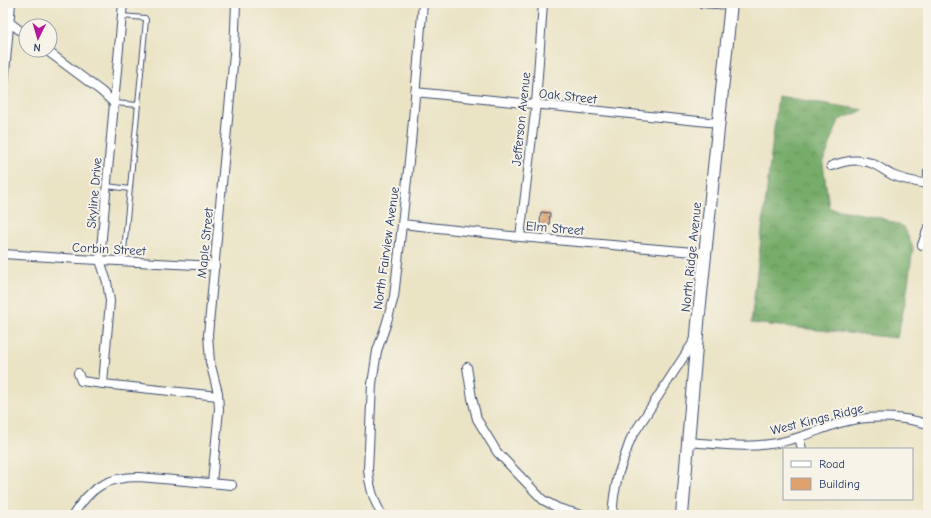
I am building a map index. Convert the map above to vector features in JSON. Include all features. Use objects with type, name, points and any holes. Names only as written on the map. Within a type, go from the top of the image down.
[{"type":"street","points":[[3,95],[11,3]]},
{"type":"street","name":"Skyline Drive","points":[[104,384],[110,301],[107,282],[100,260],[123,3]]},
{"type":"street","name":"Maple Street","points":[[212,483],[219,408],[218,396],[210,362],[208,335],[234,54],[236,3]]},
{"type":"street","name":"North Fairview Avenue","points":[[382,515],[374,500],[369,482],[368,469],[372,384],[377,351],[393,304],[411,143],[424,3]]},
{"type":"street","name":"Jefferson Avenue","points":[[520,237],[536,104],[543,3]]},
{"type":"street","points":[[700,3],[731,4]]},
{"type":"street","name":"North Ridge Avenue","points":[[682,515],[697,336],[731,4]]},
{"type":"street","points":[[9,22],[18,29]]},
{"type":"street","points":[[57,58],[101,91],[114,103]]},
{"type":"street","name":"Oak Street","points":[[415,92],[718,123]]},
{"type":"street","points":[[831,166],[841,162],[861,160],[871,163],[893,175],[910,181],[928,184]]},
{"type":"street","points":[[928,172],[928,181]]},
{"type":"street","name":"Elm Street","points":[[402,224],[520,237],[705,253]]},
{"type":"street","points":[[922,245],[928,228]]},
{"type":"street","name":"Corbin Street","points":[[3,254],[214,266]]},
{"type":"street","points":[[612,515],[618,475],[631,438],[697,336]]},
{"type":"street","points":[[467,367],[477,419],[498,452],[543,500],[558,508],[582,515]]},
{"type":"street","points":[[78,373],[81,381],[218,396]]},
{"type":"street","name":"West Kings Ridge","points":[[688,442],[742,446],[771,444],[799,438],[842,423],[877,417],[919,421],[928,424]]},
{"type":"street","points":[[799,438],[802,448]]},
{"type":"street","points":[[73,515],[81,502],[90,492],[102,484],[123,477],[139,476],[232,485]]},
{"type":"lane","points":[[122,16],[145,18],[146,20],[124,261]]},
{"type":"lane","points":[[114,103],[138,105]]},
{"type":"lane","points":[[106,186],[130,189]]},
{"type":"green space","points":[[778,96],[864,110],[839,120],[823,163],[829,208],[878,217],[904,227],[913,248],[906,298],[897,338],[751,323]]},
{"type":"building","points":[[541,212],[550,213],[549,226],[540,225]]}]
